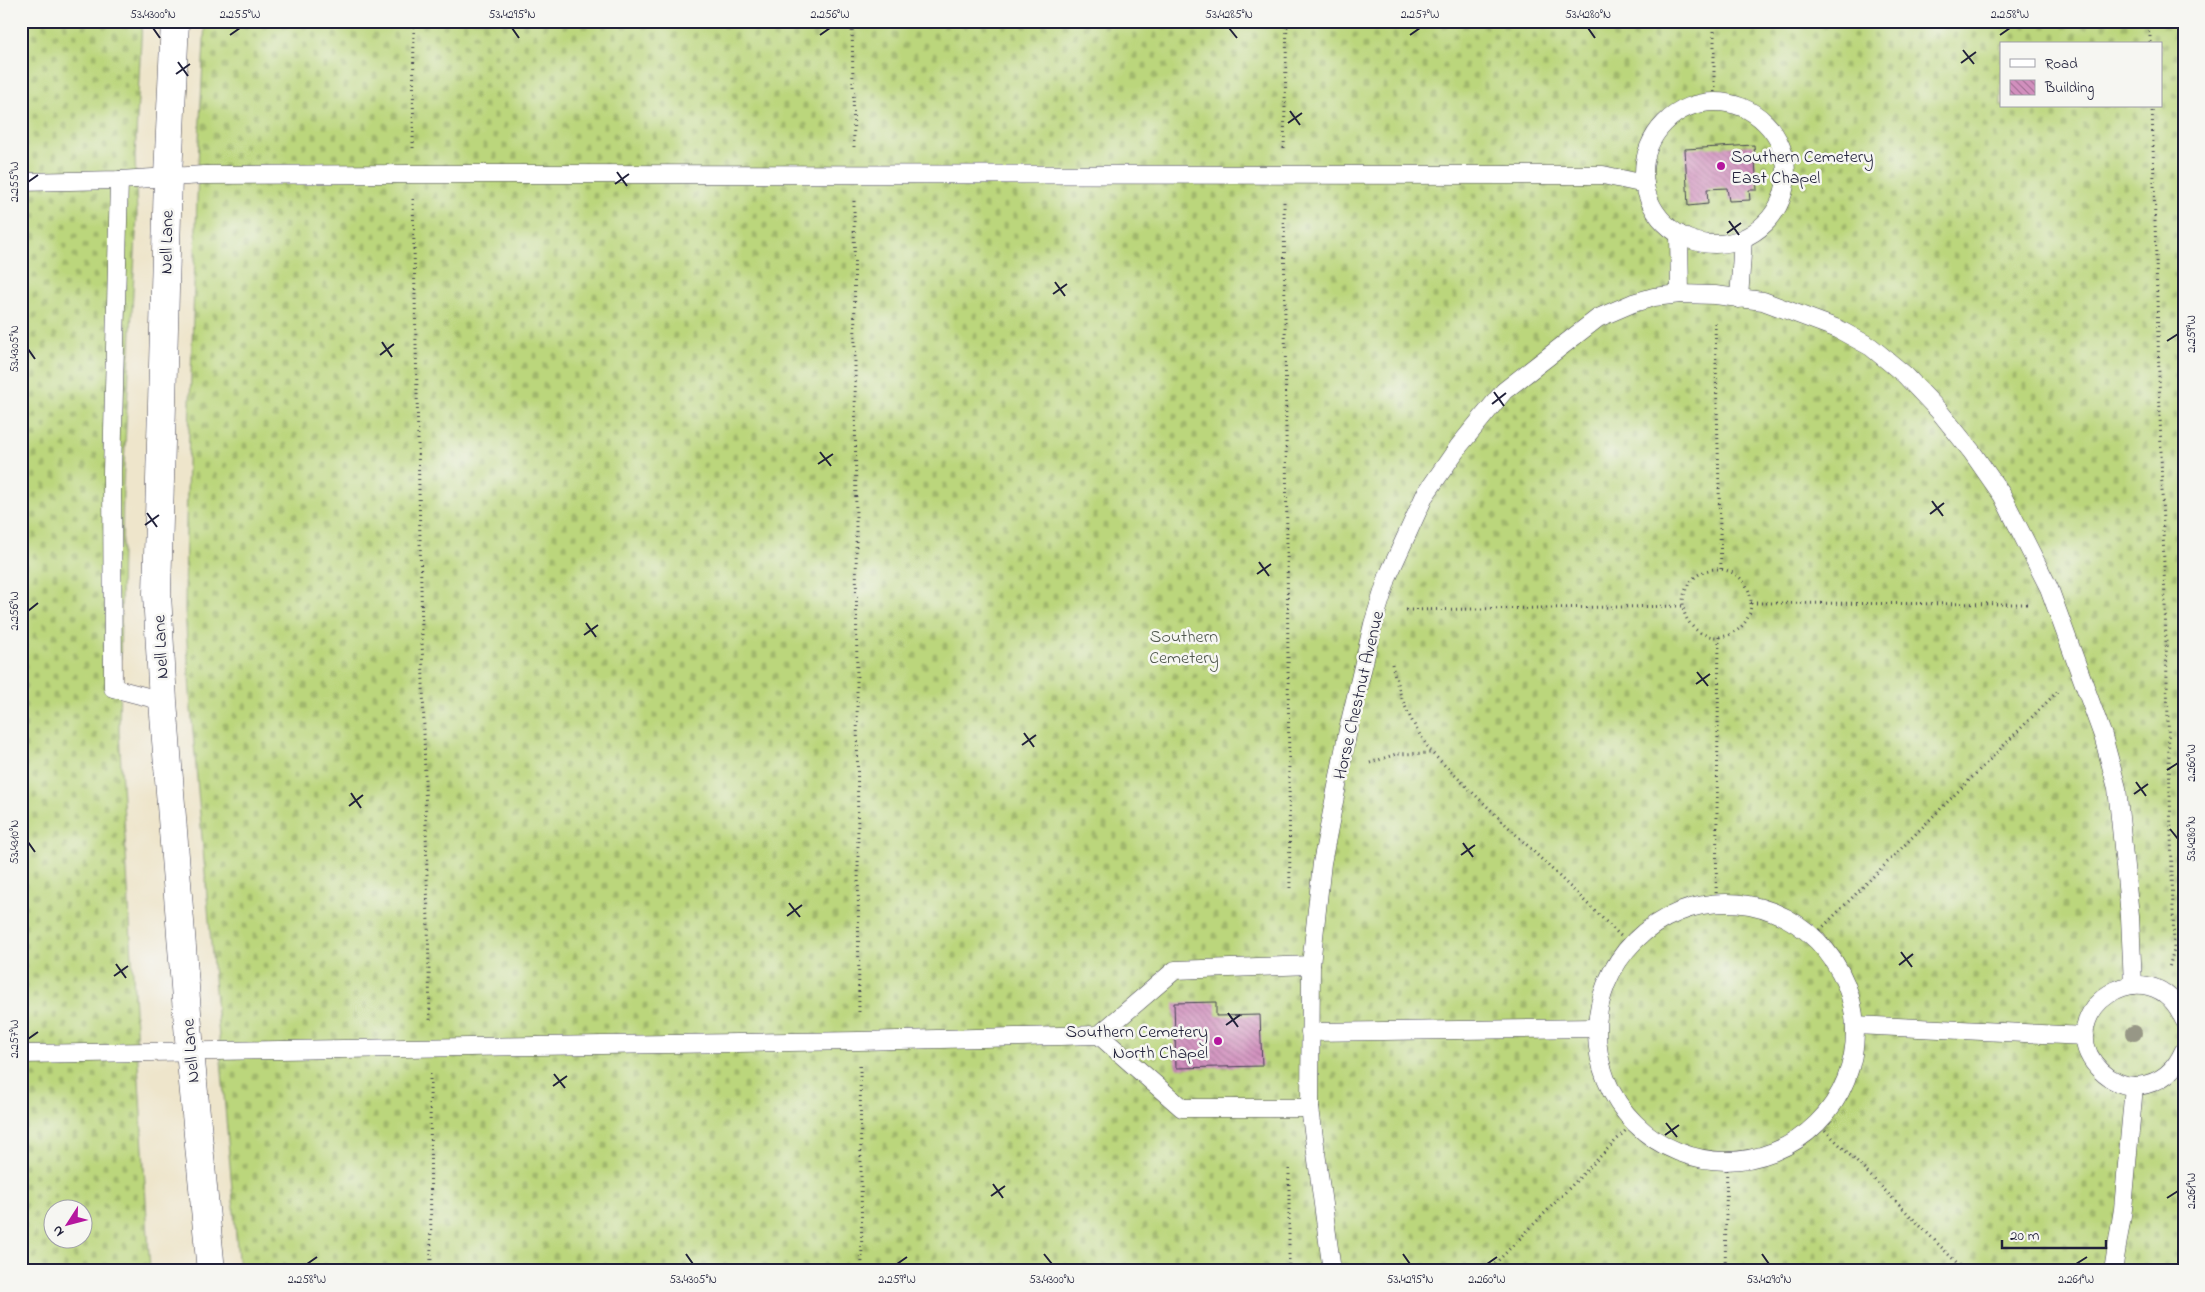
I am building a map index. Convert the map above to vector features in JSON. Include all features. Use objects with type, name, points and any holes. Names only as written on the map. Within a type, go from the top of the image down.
[{"type":"street","name":"Nell Lane","points":[[175,21],[168,176],[157,594],[163,701],[190,1051],[211,1271]]},
{"type":"lane","points":[[1714,102],[1739,106],[1760,117],[1776,136],[1785,158],[1786,183],[1778,206],[1763,225],[1743,238],[1721,244],[1700,242],[1679,234],[1663,221],[1652,204],[1646,184],[1645,160],[1654,137],[1670,118],[1691,106],[1714,102]]},
{"type":"lane","points":[[21,182],[119,180],[168,176],[413,174],[1604,175],[1646,184]]},
{"type":"lane","points":[[119,180],[112,473],[113,688],[163,701]]},
{"type":"lane","points":[[1679,234],[1680,294]]},
{"type":"lane","points":[[1739,299],[1743,238]]},
{"type":"lane","name":"Horse Chestnut Avenue","points":[[1332,1271],[1310,1108],[1311,965],[1322,863],[1369,644],[1388,576],[1425,495],[1459,446],[1504,391],[1556,348],[1598,318],[1654,297],[1680,294],[1762,301],[1838,329],[1871,347],[1905,375],[1940,411],[2002,495],[2028,543],[2055,604],[2103,736],[2117,788],[2130,916],[2133,985]]},
{"type":"lane","points":[[1716,903],[1742,904],[1768,910],[1792,921],[1813,937],[1830,956],[1842,977],[1851,1001],[1855,1026],[1853,1052],[1846,1078],[1834,1102],[1818,1123],[1791,1144],[1760,1156],[1727,1161],[1692,1157],[1661,1144],[1634,1122],[1617,1102],[1605,1079],[1598,1054],[1596,1028],[1601,998],[1612,970],[1630,945],[1654,924],[1684,909],[1716,903]]},
{"type":"lane","points":[[21,1054],[859,1041],[1099,1035],[1175,970],[1311,965]]},
{"type":"lane","points":[[2184,1020],[2176,1004],[2163,992],[2148,986],[2133,985],[2118,988],[2104,996],[2094,1007],[2087,1021],[2085,1036],[2088,1051],[2095,1065],[2106,1076],[2119,1083],[2134,1086],[2147,1085],[2165,1076],[2179,1062],[2184,1050]]},
{"type":"lane","points":[[1855,1026],[2085,1036]]},
{"type":"lane","points":[[1310,1032],[1596,1028]]},
{"type":"lane","points":[[1099,1035],[1182,1108],[1310,1108]]},
{"type":"lane","points":[[2113,1271],[2123,1209],[2134,1086]]},
{"type":"path","points":[[414,21],[413,174],[430,1048],[431,1271]]},
{"type":"path","points":[[852,21],[862,1271]]},
{"type":"path","points":[[1286,21],[1283,176],[1290,896]]},
{"type":"path","points":[[1714,21],[1714,102]]},
{"type":"path","points":[[2150,21],[2150,42]]},
{"type":"path","points":[[2152,108],[2174,949],[2163,992]]},
{"type":"path","points":[[1714,296],[1721,570]]},
{"type":"path","points":[[1711,570],[1730,572],[1745,585],[1751,603],[1745,623],[1729,635],[1719,637],[1699,632],[1691,626],[1683,606],[1684,596],[1693,579],[1711,570]]},
{"type":"path","points":[[1751,603],[2055,604]]},
{"type":"path","points":[[1377,610],[1683,606]]},
{"type":"path","points":[[1716,903],[1719,637]]},
{"type":"path","points":[[1369,644],[1390,655],[1398,693],[1413,726],[1432,753],[1630,945]]},
{"type":"path","points":[[1813,937],[2080,670]]},
{"type":"path","points":[[1340,776],[1396,754],[1432,753]]},
{"type":"path","points":[[1488,1271],[1634,1122]]},
{"type":"path","points":[[1818,1123],[1965,1271]]},
{"type":"path","points":[[1725,1271],[1727,1161]]},
{"type":"path","points":[[1289,1165],[1289,1271]]},
{"type":"green space","points":[[21,21],[142,21],[135,156],[137,215],[123,484],[119,731],[150,1271],[21,1271]]},
{"type":"green space","name":"Southern Cemetery","points":[[205,21],[2184,21],[2184,1271],[239,1271],[191,709],[185,609],[186,522]]},
{"type":"building","name":"Southern Cemetery East Chapel","points":[[1754,145],[1757,190],[1749,190],[1750,200],[1729,201],[1727,188],[1707,189],[1708,204],[1688,206],[1685,149]]},
{"type":"building","name":"Southern Cemetery North Chapel","points":[[1216,1002],[1216,1016],[1260,1015],[1262,1066],[1176,1068],[1174,1003]]},
{"type":"place","name":"Southern Cemetery East Chapel","points":[[1721,166]]},
{"type":"place","name":"Southern Cemetery North Chapel","points":[[1218,1041]]}]
